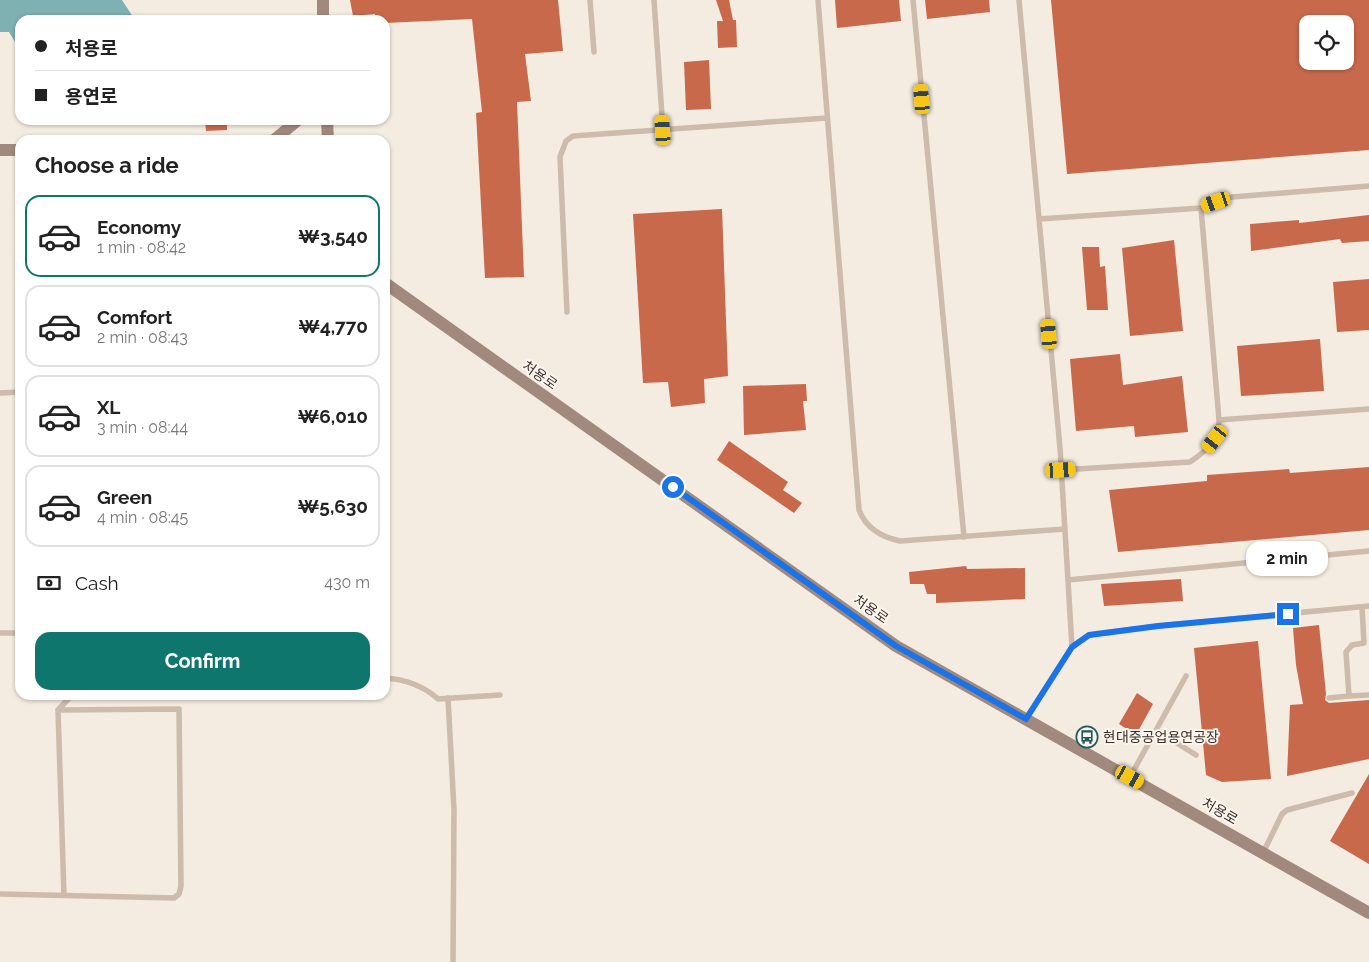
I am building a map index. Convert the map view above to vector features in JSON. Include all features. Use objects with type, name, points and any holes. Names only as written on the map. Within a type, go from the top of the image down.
[{"type":"street","points":[[323,0],[323,15]]},
{"type":"street","points":[[324,15],[329,0]]},
{"type":"street","points":[[280,135],[292,125]]},
{"type":"street","points":[[0,150],[15,150]]},
{"type":"street","name":"처용로","points":[[390,287],[896,646],[1369,913]]},
{"type":"lane","points":[[590,0],[594,52]]},
{"type":"lane","points":[[654,0],[663,130]]},
{"type":"lane","points":[[818,0],[858,510],[869,528],[900,542],[1065,529]]},
{"type":"lane","points":[[913,0],[964,537]]},
{"type":"lane","points":[[1019,0],[1061,470],[1072,647]]},
{"type":"lane","points":[[567,312],[560,157],[566,141],[573,136],[827,118]]},
{"type":"lane","points":[[1039,219],[1200,208],[1232,197],[1369,186]]},
{"type":"lane","points":[[1061,470],[1190,462],[1203,453],[1215,439],[1220,426],[1200,208]]},
{"type":"lane","points":[[0,393],[15,392]]},
{"type":"lane","points":[[1219,420],[1369,409]]},
{"type":"lane","points":[[1068,580],[1369,551]]},
{"type":"lane","points":[[1026,719],[1072,647],[1089,635],[1158,626],[1366,606],[1367,643],[1352,644],[1346,652],[1349,696]]},
{"type":"lane","points":[[0,633],[15,633]]},
{"type":"lane","points":[[1130,777],[1186,676]]},
{"type":"lane","points":[[390,679],[414,684],[430,691],[438,699],[500,695]]},
{"type":"lane","points":[[1329,698],[1369,695]]},
{"type":"lane","points":[[448,698],[454,810],[453,962]]},
{"type":"lane","points":[[64,895],[58,710],[67,700]]},
{"type":"lane","points":[[0,894],[174,898],[179,894],[182,886],[179,709],[58,710]]},
{"type":"lane","points":[[1156,730],[1196,755]]},
{"type":"lane","points":[[1263,853],[1282,814],[1287,810],[1352,793]]},
{"type":"water","points":[[0,0],[122,0],[132,15],[15,15],[15,42],[9,32],[0,32]]},
{"type":"building","points":[[350,0],[558,0],[563,51],[525,54],[531,101],[517,102],[524,277],[485,278],[476,113],[482,112],[472,19],[390,23],[390,15],[353,15]]},
{"type":"building","points":[[716,0],[729,0],[733,20],[736,20],[737,47],[718,48],[717,21],[723,21]]},
{"type":"building","points":[[835,0],[899,0],[901,21],[837,28]]},
{"type":"building","points":[[925,0],[989,0],[990,12],[927,19]]},
{"type":"building","points":[[1051,0],[1369,0],[1369,150],[1067,174]]},
{"type":"building","points":[[709,60],[711,109],[686,110],[684,62]]},
{"type":"building","points":[[205,125],[227,125],[227,130],[206,131]]},
{"type":"building","points":[[722,209],[728,376],[704,379],[705,403],[671,407],[668,382],[643,383],[633,214]]},
{"type":"building","points":[[1369,215],[1369,241],[1342,243],[1340,239],[1251,251],[1250,224],[1299,220],[1299,223]]},
{"type":"building","points":[[1174,240],[1183,331],[1130,336],[1122,248]]},
{"type":"building","points":[[1082,247],[1099,247],[1100,267],[1105,266],[1108,310],[1087,310]]},
{"type":"building","points":[[1369,279],[1369,330],[1337,332],[1333,282]]},
{"type":"building","points":[[1320,339],[1324,391],[1241,396],[1237,346]]},
{"type":"building","points":[[1120,354],[1123,385],[1182,376],[1188,432],[1135,437],[1134,426],[1076,431],[1070,359]]},
{"type":"building","points":[[806,384],[807,401],[803,401],[806,430],[744,435],[743,386]]},
{"type":"building","points":[[729,441],[788,482],[783,490],[802,503],[794,513],[717,460]]},
{"type":"building","points":[[1369,467],[1369,530],[1118,552],[1109,490],[1207,481],[1207,475],[1289,469],[1290,473]]},
{"type":"building","points":[[966,566],[967,569],[1025,568],[1025,599],[936,603],[936,594],[927,594],[924,584],[910,584],[909,572]]},
{"type":"building","points":[[1181,579],[1183,601],[1104,606],[1101,584]]},
{"type":"building","points":[[1319,625],[1325,700],[1329,703],[1369,700],[1369,759],[1287,776],[1290,705],[1303,704],[1296,665],[1293,628]]},
{"type":"building","points":[[1258,641],[1271,779],[1222,782],[1206,775],[1194,648]]},
{"type":"building","points":[[1137,693],[1153,704],[1136,735],[1119,724]]},
{"type":"building","points":[[1369,774],[1369,864],[1330,841]]},
{"type":"place","name":"현대중공업용연공장","points":[[1087,737]]},
{"type":"route","points":[[673,487],[896,646],[1026,719],[1072,647],[1089,635],[1158,626],[1288,614]]}]
